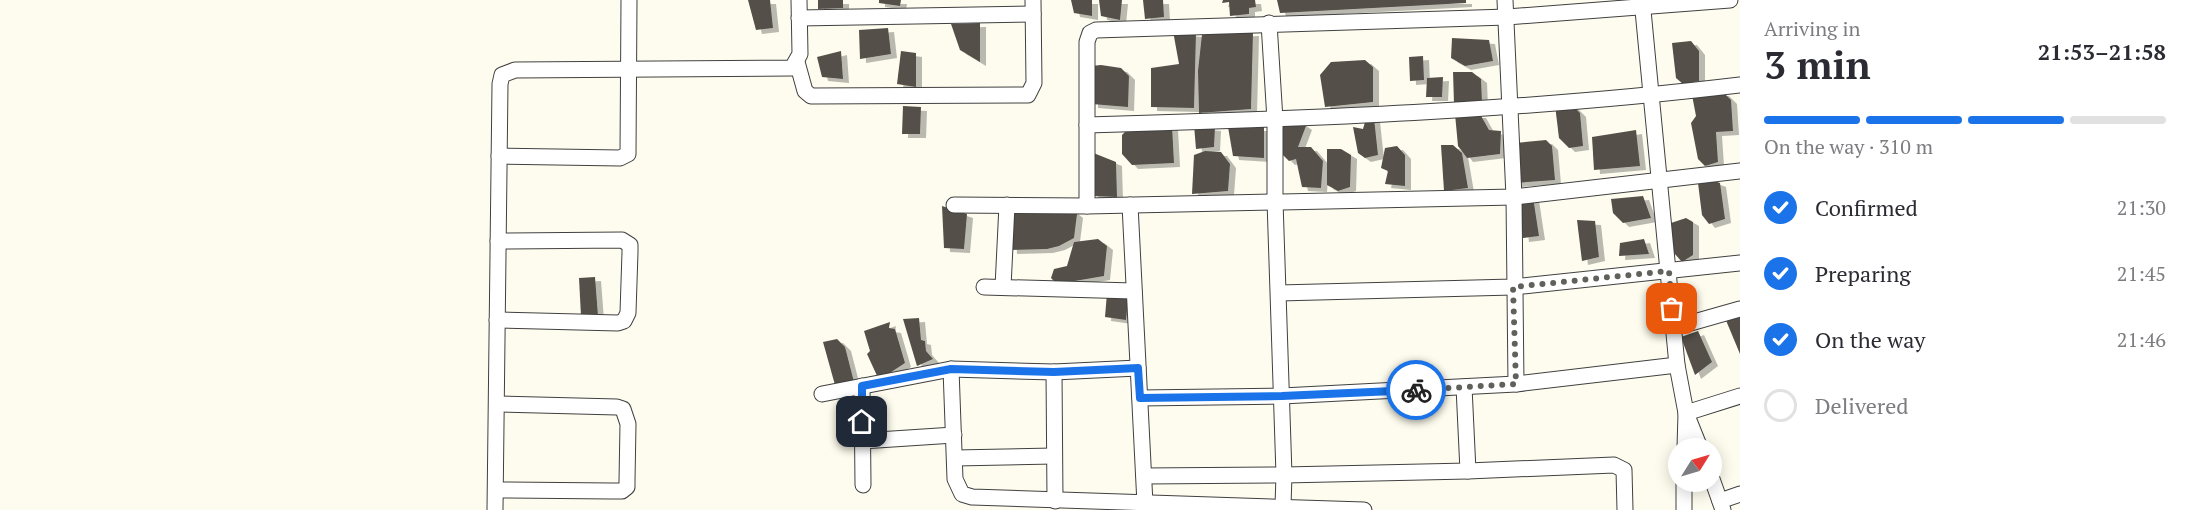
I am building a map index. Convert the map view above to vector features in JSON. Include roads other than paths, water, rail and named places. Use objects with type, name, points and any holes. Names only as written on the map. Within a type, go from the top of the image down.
[{"type":"street","points":[[499,156],[625,158],[629,148],[629,0]]},
{"type":"street","points":[[799,0],[797,62],[805,91],[811,96],[1028,95],[1032,91],[1034,83],[1033,7],[800,18]]},
{"type":"street","points":[[1505,0],[1514,197],[1513,287],[1516,384]]},
{"type":"street","points":[[1088,206],[1087,42],[1090,33],[1104,29],[1507,17],[1643,4],[1730,0]]},
{"type":"street","points":[[1643,4],[1677,365],[1686,413],[1696,438]]},
{"type":"street","points":[[1269,23],[1275,120],[1283,506]]},
{"type":"street","points":[[495,510],[500,84],[502,75],[507,72],[781,69],[792,68],[797,62]]},
{"type":"street","points":[[1087,125],[1275,120],[1509,107],[1740,85]]},
{"type":"street","points":[[954,205],[1088,206],[1514,197],[1740,171]]},
{"type":"street","points":[[1003,287],[1007,205]]},
{"type":"street","points":[[1130,205],[1145,504]]},
{"type":"street","points":[[497,320],[618,323],[624,321],[628,313],[630,252],[630,245],[622,240],[498,241]]},
{"type":"street","points":[[1279,293],[1513,287],[1740,263]]},
{"type":"street","points":[[984,287],[1134,291]]},
{"type":"street","points":[[1673,328],[1740,309]]},
{"type":"street","points":[[1140,398],[1282,396],[1516,384],[1677,365]]},
{"type":"street","points":[[822,394],[951,369],[1054,372],[1138,368]]},
{"type":"street","points":[[951,369],[955,479],[962,494],[972,497],[1055,501],[1364,510]]},
{"type":"street","points":[[1054,372],[1055,501]]},
{"type":"street","points":[[862,386],[863,485]]},
{"type":"street","points":[[1464,387],[1467,471]]},
{"type":"street","points":[[1686,413],[1740,396]]},
{"type":"street","points":[[496,490],[621,491],[627,487],[628,424],[623,409],[617,407],[497,404]]},
{"type":"street","points":[[1685,438],[1686,413]]},
{"type":"street","points":[[862,441],[954,435]]},
{"type":"street","points":[[955,458],[1054,456]]},
{"type":"street","points":[[1144,476],[1467,471],[1614,465],[1624,470],[1626,477],[1625,510]]},
{"type":"street","points":[[1683,510],[1684,492]]},
{"type":"street","points":[[1722,505],[1740,494]]}]
